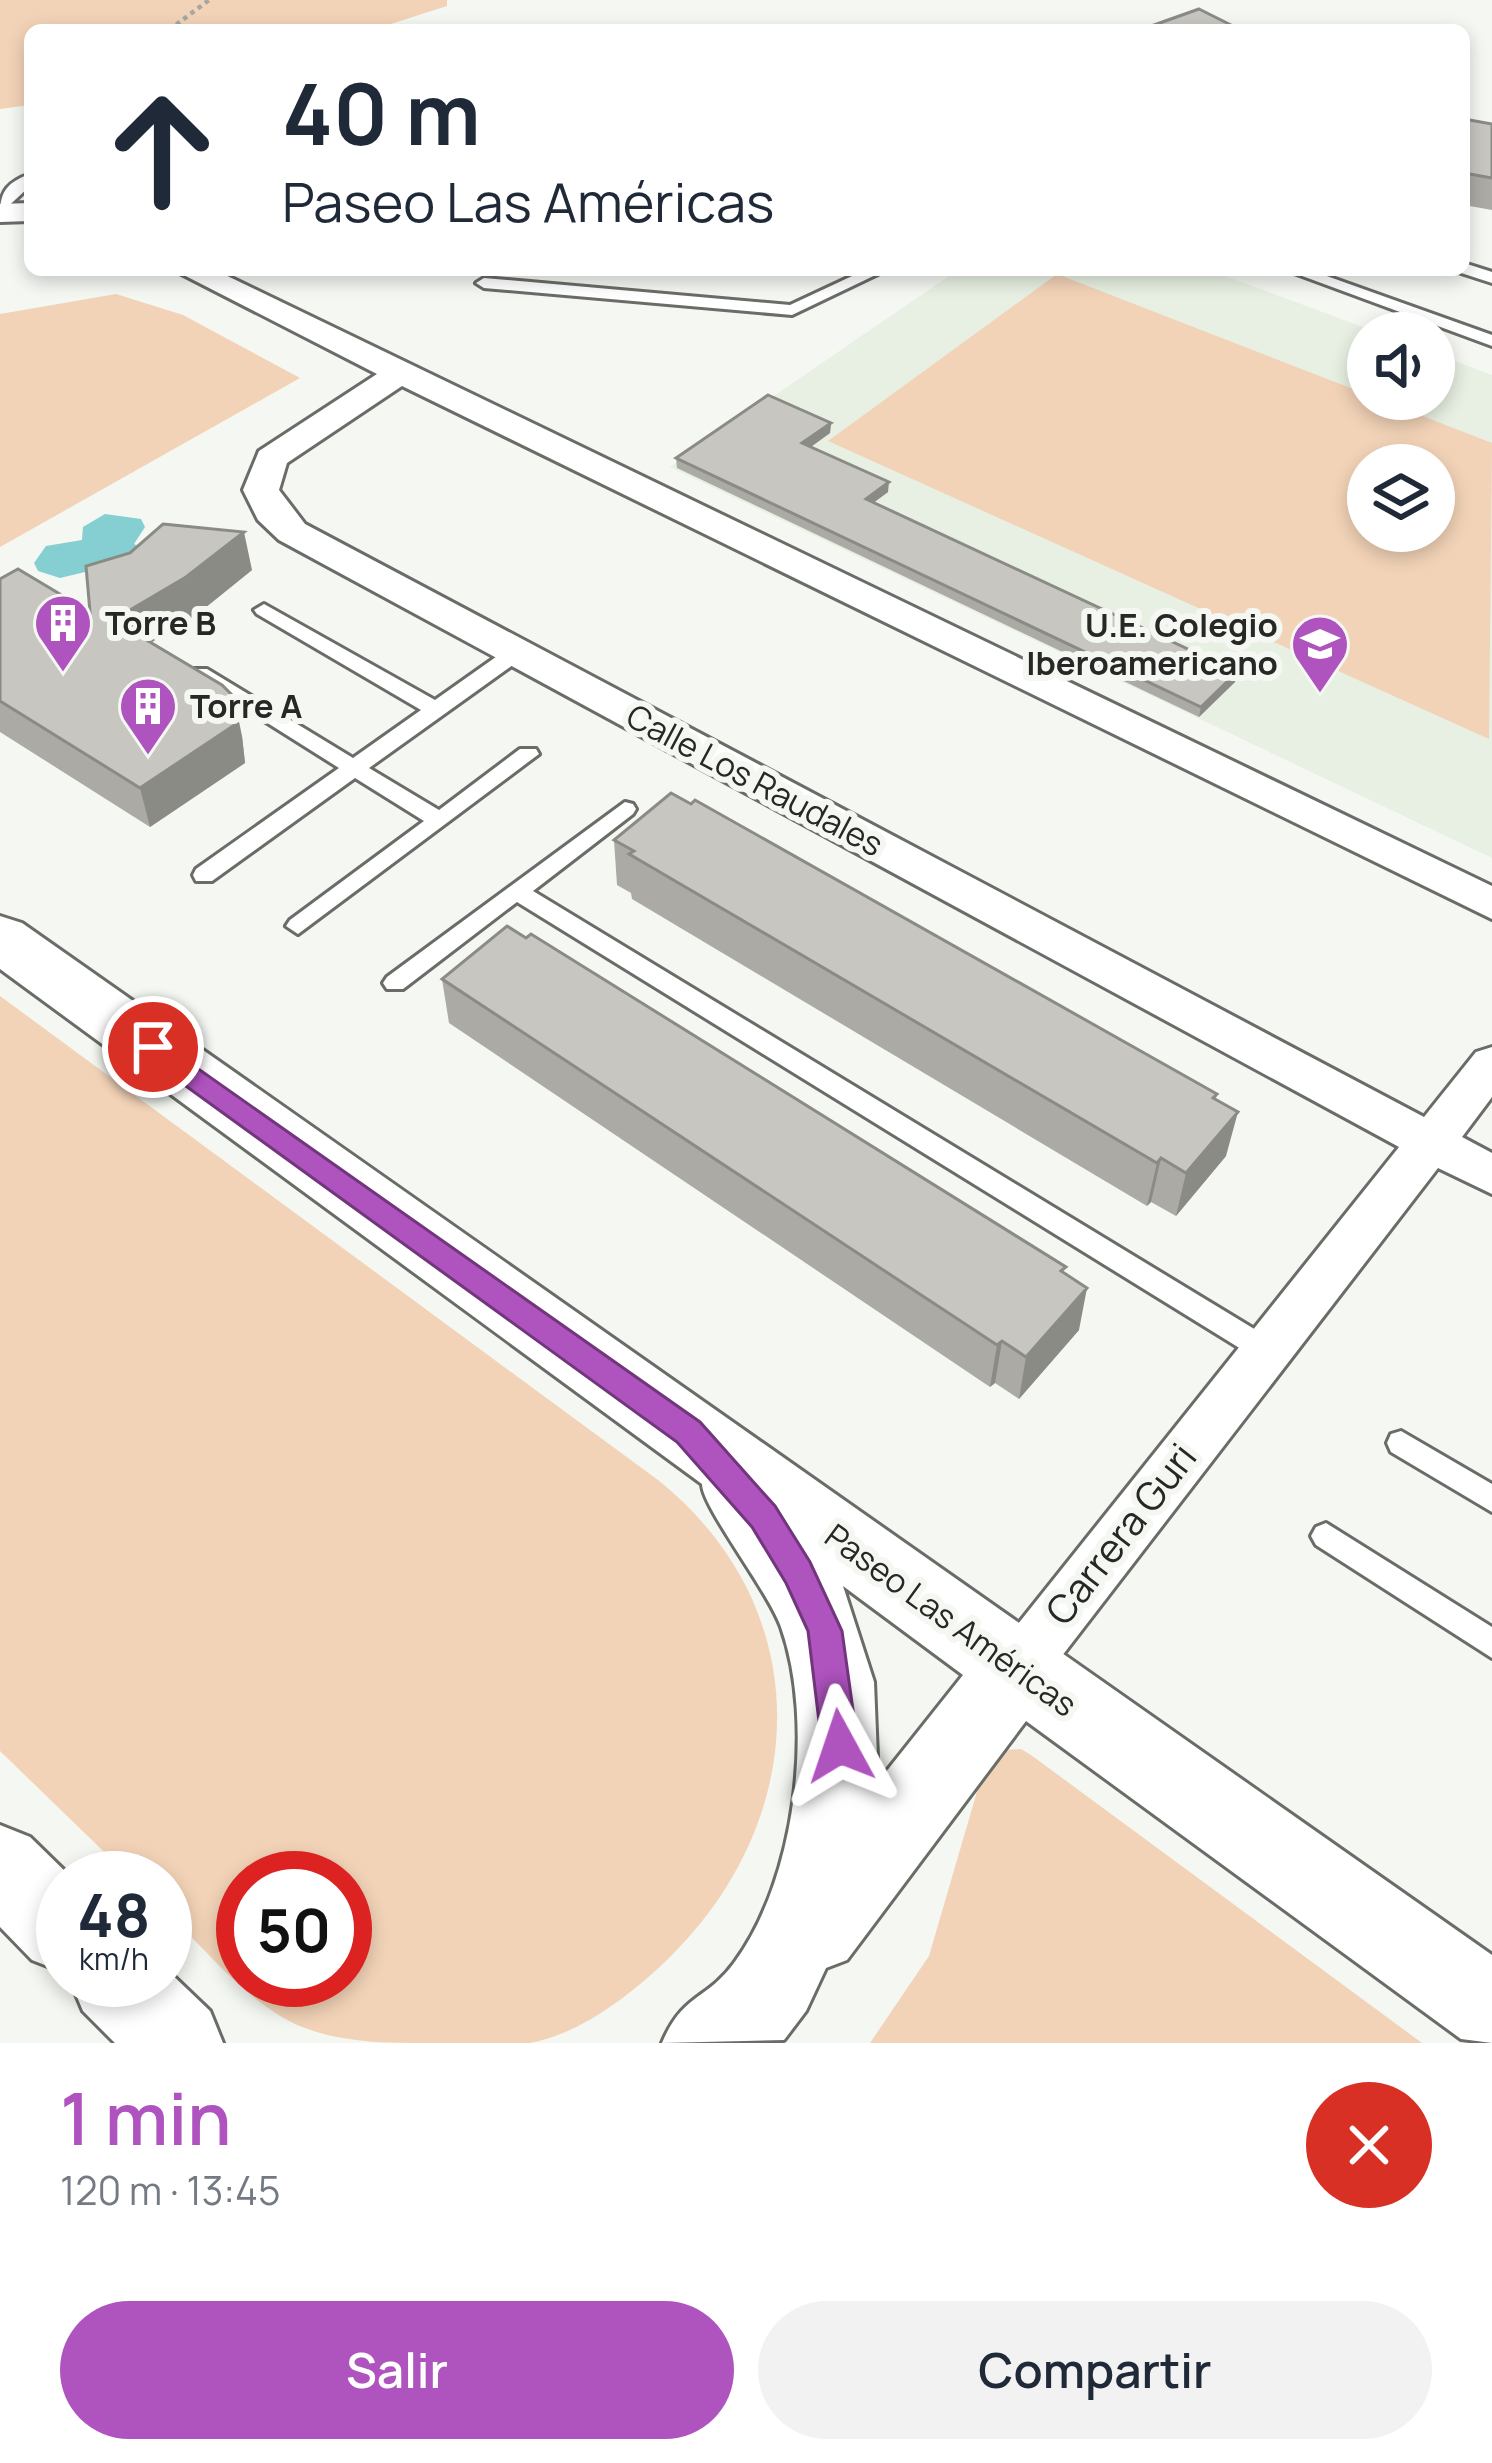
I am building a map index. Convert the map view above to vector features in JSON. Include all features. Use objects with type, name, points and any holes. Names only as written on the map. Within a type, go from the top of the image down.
[{"type":"main road","name":"Paseo Las Américas","points":[[0,938],[1492,2008]]},
{"type":"main road","points":[[688,1432],[763,1516],[799,1573],[825,1631],[839,1711],[841,1780],[821,1867],[798,1933],[730,2030]]},
{"type":"main road","name":"Carrera Guri","points":[[730,2030],[1018,1668]]},
{"type":"main road","points":[[0,1867],[36,1902]]},
{"type":"main road","points":[[141,2007],[177,2042]]},
{"type":"street","points":[[202,276],[1492,904]]},
{"type":"street","name":"Calle Los Raudales","points":[[399,374],[271,458],[261,490],[271,512],[292,532],[1492,1175]]},
{"type":"street","points":[[1431,1142],[1492,1064]]},
{"type":"street","name":"Carrera Guri","points":[[1018,1668],[1431,1142]]},
{"type":"lane","points":[[0,211],[12,190],[24,183]]},
{"type":"lane","points":[[484,283],[532,278],[792,310],[865,276]]},
{"type":"lane","points":[[1316,276],[1492,341]]},
{"type":"lane","points":[[264,610],[436,710]]},
{"type":"lane","points":[[204,875],[517,652]]},
{"type":"lane","points":[[182,663],[439,820]]},
{"type":"lane","points":[[298,926],[528,754]]},
{"type":"lane","points":[[395,983],[625,809]]},
{"type":"lane","points":[[516,891],[1264,1349]]},
{"type":"lane","points":[[1401,1443],[1492,1499]]},
{"type":"lane","points":[[1325,1536],[1492,1644]]},
{"type":"path","points":[[177,24],[209,0]]},
{"type":"shaded area","points":[[0,0],[447,0],[447,6],[391,24],[24,24],[24,106],[0,109]]},
{"type":"shaded area","name":"U.E. Colegio Iberoamericano","points":[[949,276],[1225,276],[1347,321],[1347,420],[1455,420],[1455,361],[1492,375],[1492,858],[670,467]]},
{"type":"shaded area","points":[[1054,276],[1062,276],[1347,387],[1347,420],[1433,420],[1492,443],[1489,739],[828,441]]},
{"type":"shaded area","points":[[116,294],[183,315],[300,378],[0,547],[0,314]]},
{"type":"shaded area","points":[[0,996],[658,1480],[710,1532],[747,1589],[769,1651],[777,1714],[771,1779],[750,1842],[716,1903],[669,1958],[623,1998],[568,2031],[530,2043],[344,2038],[295,2024],[268,2007],[372,2007],[372,1851],[216,1851],[216,1962],[192,1937],[192,1851],[103,1851],[0,1751]]},
{"type":"shaded area","points":[[1021,1749],[1422,2043],[870,2043],[929,1956],[983,1771],[1003,1750]]},
{"type":"water","points":[[105,514],[141,519],[145,527],[134,544],[144,550],[95,579],[85,572],[60,578],[38,571],[34,563],[46,546],[82,540],[83,527]]},
{"type":"building","points":[[1199,9],[1229,24],[1157,24]]},
{"type":"building","points":[[1470,120],[1492,124],[1492,178],[1470,174]]},
{"type":"building","points":[[768,395],[831,423],[802,443],[889,482],[866,499],[1237,672],[1201,707],[676,458]]},
{"type":"building","points":[[163,524],[244,532],[186,577],[113,620],[222,685],[234,697],[236,724],[140,788],[0,701],[0,579],[18,569],[90,612],[86,566],[130,553]]},
{"type":"building","points":[[671,793],[691,804],[695,800],[1217,1094],[1213,1098],[1238,1112],[1186,1173],[1161,1158],[1157,1163],[629,854],[634,851],[614,840]]},
{"type":"building","points":[[507,926],[526,938],[531,934],[1066,1267],[1061,1271],[1087,1288],[1026,1357],[1002,1341],[997,1345],[442,979]]},
{"type":"place","name":"Torre B","points":[[63,674]]},
{"type":"place","name":"U.E. Colegio Iberoamericano","points":[[1320,695]]},
{"type":"place","name":"Torre A","points":[[148,757]]},
{"type":"route","points":[[153,1047],[688,1432],[763,1516],[799,1573],[825,1631],[840,1746]]}]
